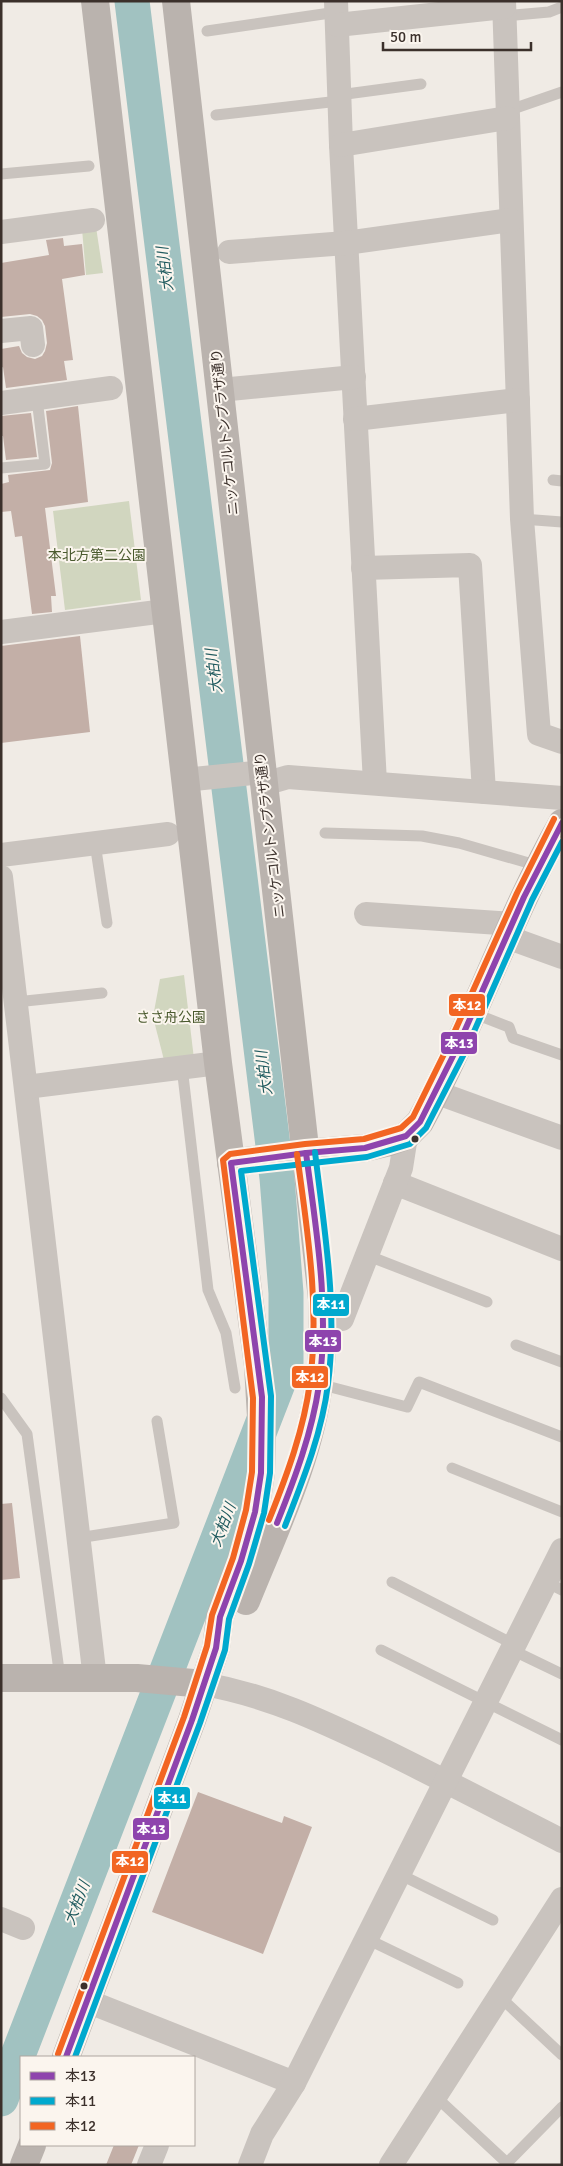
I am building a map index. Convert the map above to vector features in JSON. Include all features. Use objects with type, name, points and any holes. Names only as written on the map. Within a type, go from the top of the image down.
[{"type":"street","name":"ニッケコルトンプラザ通り","points":[[95,1],[184,780],[194,848],[218,1063],[238,1162],[252,1323],[262,1397],[261,1474],[255,1512],[241,1561],[220,1617],[216,1648]]},
{"type":"street","name":"ニッケコルトンプラザ通り","points":[[66,2056],[87,2001],[192,1682],[238,1620],[304,1452],[319,1384],[323,1341],[322,1299],[298,1154],[263,778],[176,1]]},
{"type":"street","points":[[375,783],[341,145],[337,13],[504,8],[522,519],[539,734],[562,742]]},
{"type":"street","points":[[341,145],[508,115]]},
{"type":"street","points":[[1,232],[93,220]]},
{"type":"street","points":[[228,252],[346,243],[511,220]]},
{"type":"street","points":[[1,331],[31,328],[33,345]]},
{"type":"street","points":[[220,390],[354,377]]},
{"type":"street","points":[[1,403],[38,400],[111,388]]},
{"type":"street","points":[[356,419],[518,400]]},
{"type":"street","points":[[363,568],[470,564],[484,792]]},
{"type":"street","points":[[1,632],[165,611]]},
{"type":"street","points":[[184,780],[288,777],[562,798]]},
{"type":"street","points":[[238,1162],[364,1148],[406,1136],[420,1122],[510,931],[548,860],[562,822]]},
{"type":"street","points":[[1,855],[168,834]]},
{"type":"street","points":[[1,877],[95,1679]]},
{"type":"street","points":[[366,914],[510,931],[562,957]]},
{"type":"street","points":[[26,1087],[218,1063]]},
{"type":"street","points":[[435,1092],[562,1138]]},
{"type":"street","points":[[342,1319],[401,1168],[406,1136]]},
{"type":"street","points":[[395,1183],[562,1249]]},
{"type":"street","points":[[250,2165],[262,2134],[294,2083],[514,1647],[554,1586],[562,1550]]},
{"type":"street","points":[[1,1678],[136,1678],[192,1682],[235,1690],[273,1701],[315,1717],[446,1781],[562,1841]]},
{"type":"street","points":[[391,2165],[562,1898]]},
{"type":"street","points":[[1,1919],[23,1928]]},
{"type":"street","points":[[87,2001],[194,2051],[294,2083]]},
{"type":"street","points":[[24,2165],[32,2146]]},
{"type":"street","points":[[149,2165],[157,2146]]},
{"type":"lane","points":[[504,8],[549,12],[562,7]]},
{"type":"lane","points":[[207,31],[337,13]]},
{"type":"lane","points":[[216,115],[339,98],[420,84]]},
{"type":"lane","points":[[508,115],[562,92]]},
{"type":"lane","points":[[1,174],[89,166]]},
{"type":"lane","points":[[1,468],[44,464],[38,400]]},
{"type":"lane","points":[[522,519],[562,522]]},
{"type":"lane","points":[[325,833],[422,836],[548,860]]},
{"type":"lane","points":[[95,843],[107,924]]},
{"type":"lane","points":[[16,1002],[102,993]]},
{"type":"lane","points":[[473,1013],[509,1027],[513,1038],[562,1055]]},
{"type":"lane","points":[[182,1067],[208,1290],[226,1333],[235,1388]]},
{"type":"lane","points":[[366,1256],[487,1302]]},
{"type":"lane","points":[[516,1345],[562,1362]]},
{"type":"lane","points":[[319,1384],[407,1407],[419,1382],[562,1437]]},
{"type":"lane","points":[[1,1398],[27,1434],[60,1678]]},
{"type":"lane","points":[[78,1538],[174,1523],[157,1421]]},
{"type":"lane","points":[[452,1468],[562,1512]]},
{"type":"lane","points":[[392,1582],[562,1674]]},
{"type":"lane","points":[[381,1650],[562,1740]]},
{"type":"lane","points":[[399,1874],[493,1920]]},
{"type":"lane","points":[[367,1939],[458,1983]]},
{"type":"lane","points":[[499,1996],[562,2055]]},
{"type":"lane","points":[[435,2096],[507,2163],[562,2107]]},
{"type":"green space","points":[[96,227],[103,273],[86,275],[82,229]]},
{"type":"green space","name":"本北方第二公園","points":[[129,501],[141,600],[65,610],[53,511]]},
{"type":"green space","name":"ささ舟公園","points":[[184,975],[194,1059],[165,1064],[153,1017],[160,979]]},
{"type":"building","points":[[63,238],[64,246],[82,244],[85,275],[62,279],[73,360],[64,361],[67,380],[6,388],[3,367],[1,368],[1,349],[19,346],[22,353],[27,357],[35,359],[42,356],[47,343],[45,326],[37,316],[30,314],[1,317],[1,263],[49,255],[46,240]]},
{"type":"building","points":[[78,406],[88,502],[45,508],[56,596],[51,596],[52,612],[32,614],[22,536],[15,537],[11,511],[1,512],[1,484],[9,482],[8,475],[50,470],[52,463],[46,411]]},
{"type":"building","points":[[31,413],[37,457],[6,460],[3,436],[1,436],[1,416]]},
{"type":"building","points":[[80,636],[90,732],[1,743],[1,646]]},
{"type":"building","points":[[12,1503],[20,1578],[1,1580],[1,1504]]},
{"type":"building","points":[[198,1792],[282,1823],[284,1816],[312,1827],[263,1954],[152,1912]]},
{"type":"building","points":[[114,2146],[139,2146],[131,2165],[106,2165]]},
{"type":"waterway","name":"大柏川","points":[[1,2099],[286,1363],[286,1293],[277,1178],[132,1]]},
{"type":"transit line","name":"本12","points":[[58,2054],[184,1717],[207,1646],[212,1615],[233,1558],[246,1510],[252,1472],[253,1398],[223,1160],[230,1154],[305,1144],[364,1139],[401,1128],[413,1117],[449,1044],[517,893],[554,819]]},
{"type":"transit line","name":"本13","points":[[66,2056],[192,1720],[216,1648],[220,1617],[241,1561],[255,1512],[261,1473],[262,1397],[231,1163],[306,1153],[365,1148],[406,1136],[420,1122],[457,1048],[524,897],[562,823]]},
{"type":"transit line","name":"本11","points":[[75,2056],[200,1723],[225,1650],[229,1619],[249,1564],[264,1513],[270,1473],[271,1396],[241,1171],[367,1157],[410,1144],[426,1128],[465,1052],[532,900],[562,842]]},
{"type":"transit line","name":"本11","points":[[285,1526],[317,1438],[325,1402],[331,1355],[329,1268],[315,1152]]},
{"type":"transit line","name":"本13","points":[[277,1523],[296,1472],[312,1420],[319,1385],[322,1356],[323,1327],[320,1269],[306,1153]]},
{"type":"transit line","name":"本12","points":[[269,1520],[288,1469],[304,1417],[313,1353],[314,1324],[311,1267],[297,1154]]}]
